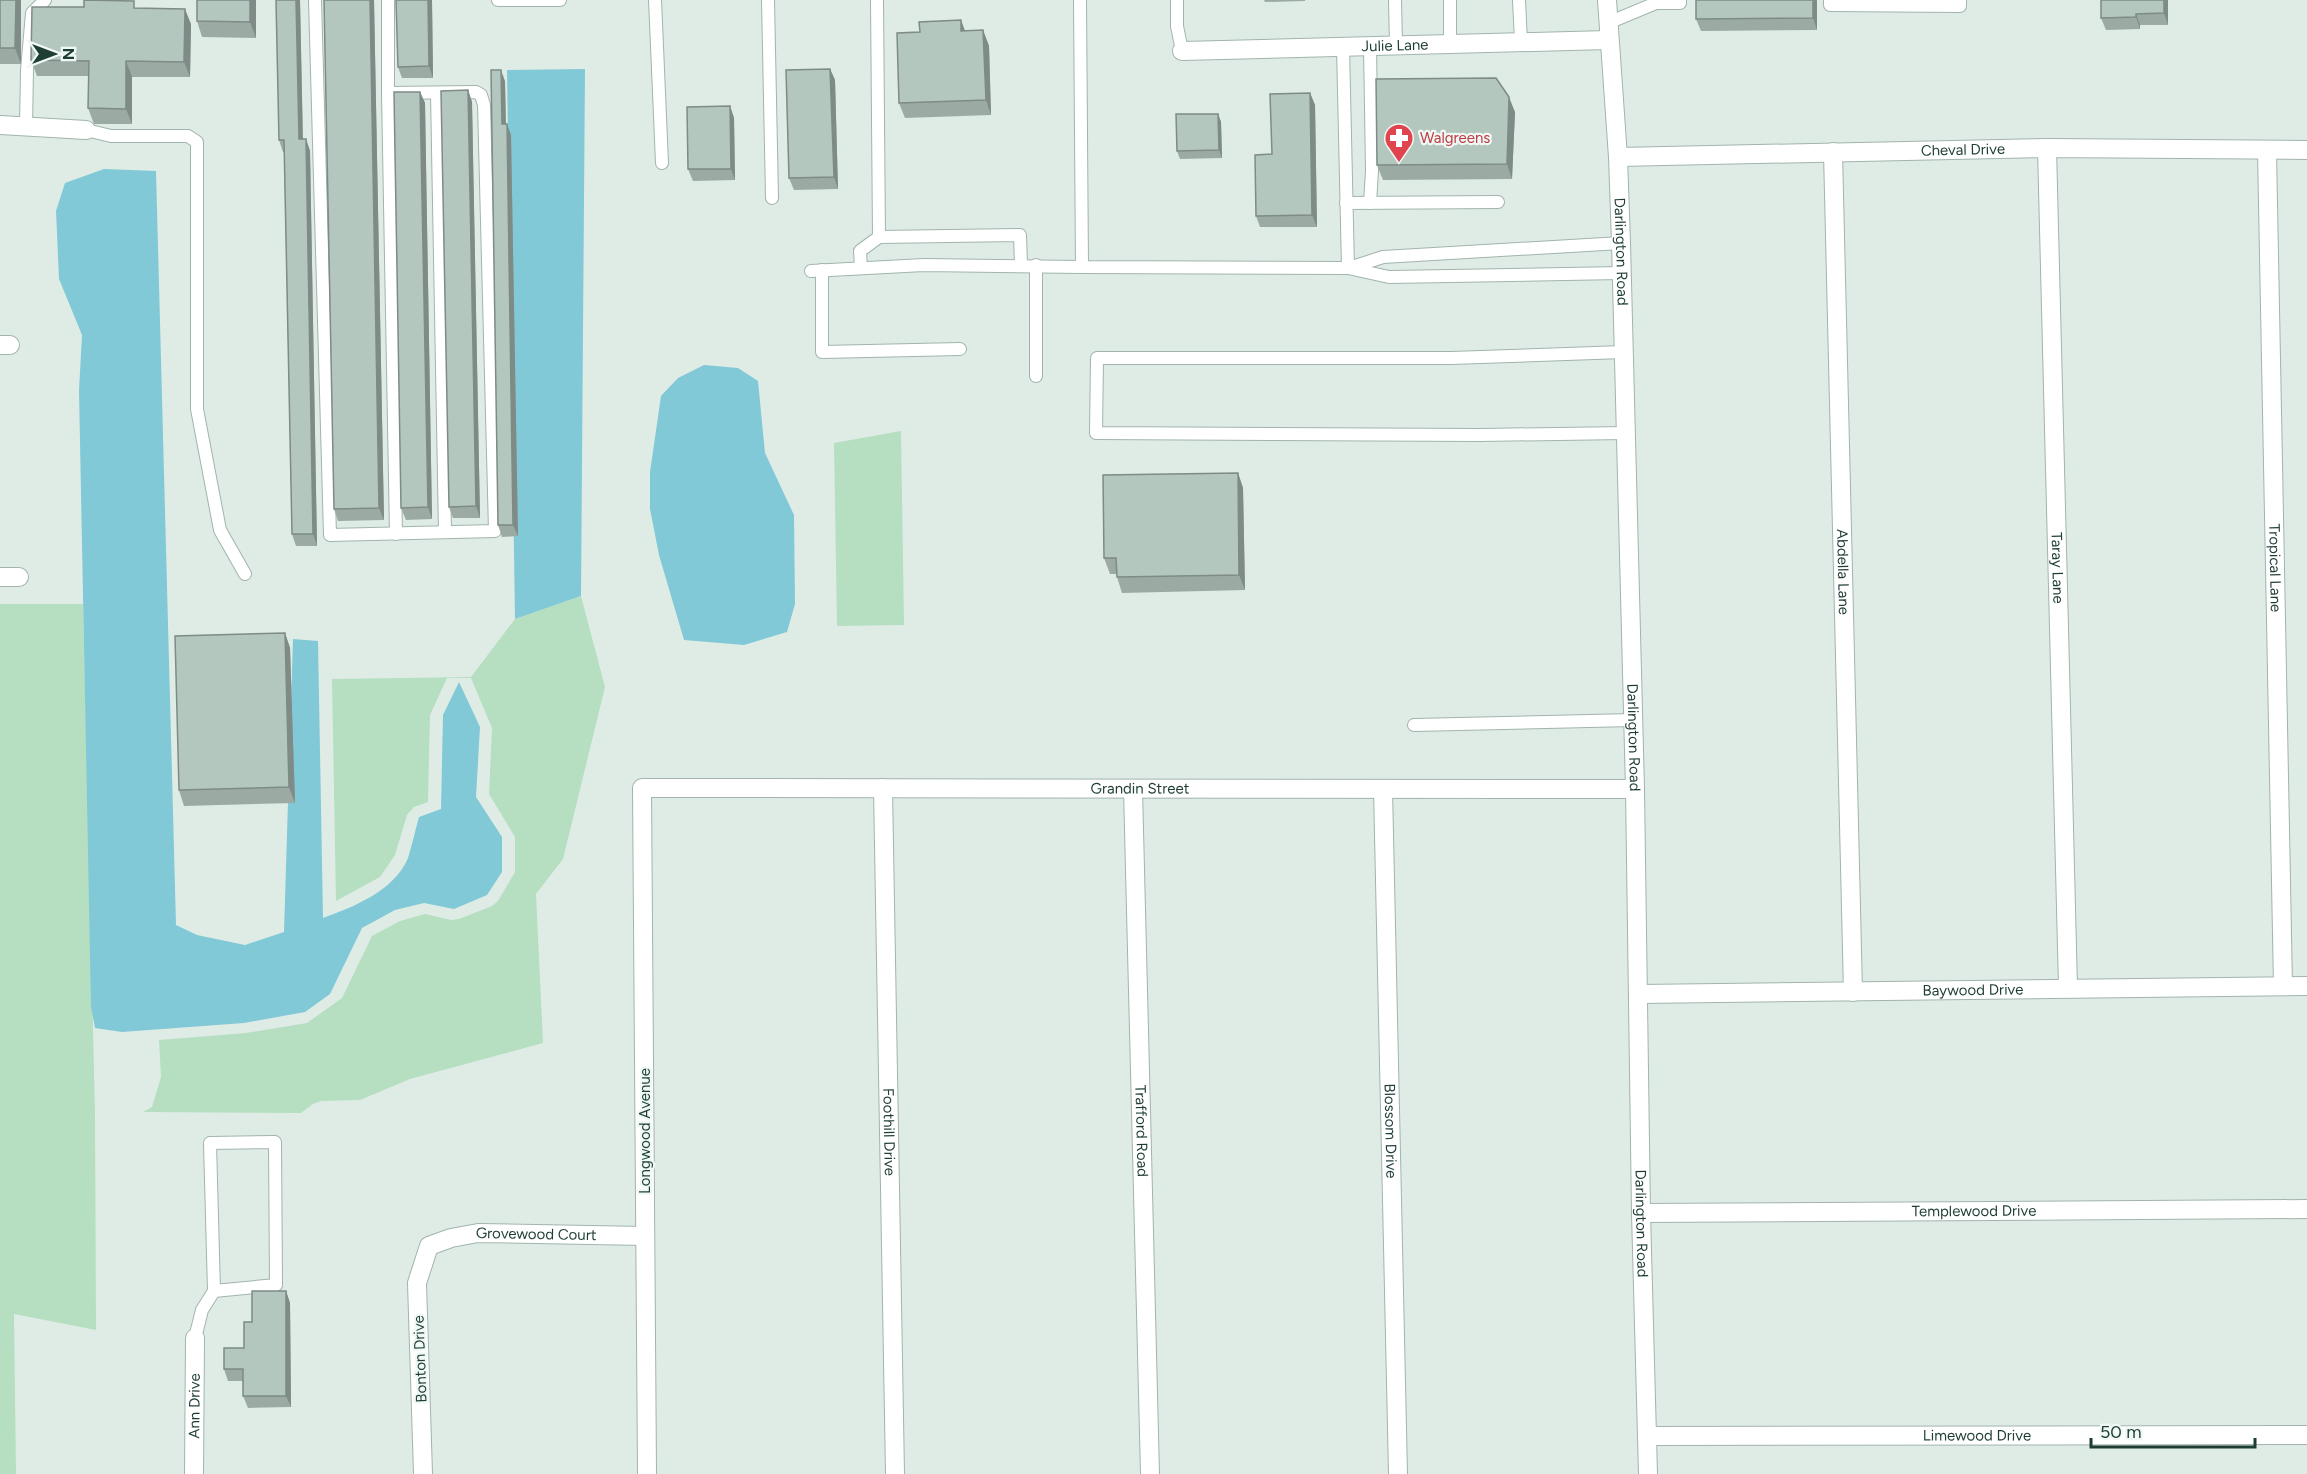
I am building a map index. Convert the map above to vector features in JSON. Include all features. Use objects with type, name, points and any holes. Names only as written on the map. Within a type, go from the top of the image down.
[{"type":"street","name":"Darlington Road","points":[[1607,0],[1618,157],[1622,273],[1634,720],[1641,1213],[1648,1474]]},
{"type":"street","name":"Julie Lane","points":[[1182,51],[1521,42],[1608,31]]},
{"type":"street","points":[[0,125],[86,130]]},
{"type":"street","name":"Cheval Drive","points":[[1618,157],[2047,148],[2307,150]]},
{"type":"street","name":"Taray Lane","points":[[2047,148],[2068,988]]},
{"type":"street","name":"Tropical Lane","points":[[2266,151],[2283,986]]},
{"type":"street","name":"Abdella Lane","points":[[1833,152],[1853,992]]},
{"type":"street","points":[[0,577],[19,577]]},
{"type":"street","name":"Grandin Street","points":[[642,788],[1635,789]]},
{"type":"street","name":"Longwood Avenue","points":[[642,788],[647,1474]]},
{"type":"street","name":"Foothill Drive","points":[[883,788],[895,1474]]},
{"type":"street","name":"Trafford Road","points":[[1133,789],[1150,1474]]},
{"type":"street","name":"Blossom Drive","points":[[1383,789],[1398,1474]]},
{"type":"street","name":"Baywood Drive","points":[[1639,994],[2307,986]]},
{"type":"street","name":"Templewood Drive","points":[[1641,1213],[2307,1209]]},
{"type":"street","name":"Grovewood Court","points":[[429,1246],[451,1238],[478,1233],[645,1236]]},
{"type":"street","name":"Bonton Drive","points":[[423,1474],[417,1283],[429,1246]]},
{"type":"street","name":"Ann Drive","points":[[194,1474],[195,1338]]},
{"type":"street","name":"Limewood Drive","points":[[1647,1436],[2307,1435]]},
{"type":"lane","points":[[26,127],[32,13],[45,0]]},
{"type":"lane","points":[[315,0],[330,535],[495,531],[484,105],[481,95],[476,92],[388,93]]},
{"type":"lane","points":[[388,0],[396,534]]},
{"type":"lane","points":[[498,0],[560,0]]},
{"type":"lane","points":[[655,0],[662,163]]},
{"type":"lane","points":[[768,0],[772,198]]},
{"type":"lane","points":[[877,0],[879,237]]},
{"type":"lane","points":[[1080,0],[1083,267]]},
{"type":"lane","points":[[1177,0],[1177,26],[1182,51]]},
{"type":"lane","points":[[1395,0],[1396,45]]},
{"type":"lane","points":[[1450,0],[1450,44]]},
{"type":"lane","points":[[1519,0],[1521,42]]},
{"type":"lane","points":[[1608,31],[1653,1],[1680,3],[1680,0]]},
{"type":"lane","points":[[1830,0],[1830,5],[1960,6],[1960,0]]},
{"type":"lane","points":[[1343,46],[1348,268]]},
{"type":"lane","points":[[1370,46],[1372,171],[1370,203]]},
{"type":"lane","points":[[437,93],[445,532]]},
{"type":"lane","points":[[86,130],[111,136],[188,136],[197,142],[197,409],[220,530],[245,574]]},
{"type":"lane","points":[[1346,203],[1498,202]]},
{"type":"lane","points":[[861,268],[860,251],[879,237],[1020,235],[1021,266]]},
{"type":"lane","points":[[1348,268],[1383,257],[1621,243]]},
{"type":"lane","points":[[960,349],[822,352],[817,270],[924,265],[1348,268],[1389,277],[1622,273]]},
{"type":"lane","points":[[1036,266],[1036,376]]},
{"type":"lane","points":[[1623,352],[1451,358],[1097,358],[1096,433],[1412,435],[1625,433]]},
{"type":"lane","points":[[1414,725],[1634,720]]},
{"type":"lane","points":[[195,1338],[202,1310],[214,1291],[210,1143],[275,1142],[276,1285],[214,1291]]},
{"type":"green space","points":[[901,431],[904,625],[837,626],[834,443]]},
{"type":"green space","points":[[581,596],[605,687],[563,859],[536,894],[543,1043],[410,1079],[360,1100],[321,1101],[301,1113],[143,1112],[152,1107],[161,1077],[159,1040],[246,1033],[307,1023],[342,998],[372,936],[400,921],[425,914],[451,920],[492,906],[498,901],[515,872],[515,837],[489,794],[492,728],[471,678],[447,678],[430,715],[428,802],[414,807],[407,815],[395,855],[380,877],[336,901],[332,679],[471,677],[515,619]]},
{"type":"green space","points":[[0,604],[83,604],[95,1113],[96,1330],[14,1314],[16,1474],[0,1474]]},
{"type":"water","points":[[585,69],[581,596],[515,619],[507,70]]},
{"type":"water","points":[[104,169],[156,171],[176,925],[197,935],[245,945],[284,932],[293,639],[318,641],[323,918],[360,903],[394,879],[408,858],[419,817],[441,809],[443,715],[459,682],[480,727],[476,797],[502,837],[502,872],[487,895],[454,909],[424,903],[395,910],[362,928],[330,994],[305,1012],[244,1023],[122,1032],[95,1028],[91,1007],[79,390],[82,335],[59,279],[56,211],[65,183]]},
{"type":"water","points":[[704,365],[738,368],[758,381],[765,453],[794,515],[795,604],[787,632],[744,645],[684,640],[659,555],[650,509],[650,472],[661,396],[678,378]]},
{"type":"building","points":[[0,0],[16,0],[15,48],[0,48]]},
{"type":"building","points":[[84,0],[134,1],[134,8],[185,9],[184,62],[126,61],[126,109],[88,108],[89,61],[31,60],[32,7],[84,7]]},
{"type":"building","points":[[197,0],[250,0],[250,22],[197,21]]},
{"type":"building","points":[[276,0],[296,0],[299,139],[306,139],[313,534],[292,534],[284,140],[279,140]]},
{"type":"building","points":[[324,0],[370,0],[379,508],[334,509]]},
{"type":"building","points":[[396,0],[428,0],[429,66],[398,67]]},
{"type":"building","points":[[1696,0],[1813,0],[1813,18],[1696,19]]},
{"type":"building","points":[[2101,0],[2164,0],[2164,13],[2101,18]]},
{"type":"building","points":[[961,20],[961,31],[983,30],[986,100],[899,103],[897,33],[920,32],[919,22]]},
{"type":"building","points":[[830,69],[834,177],[789,178],[786,70]]},
{"type":"building","points":[[491,70],[501,70],[502,124],[507,124],[513,525],[498,525]]},
{"type":"building","name":"Walgreens","points":[[1496,78],[1509,97],[1507,164],[1377,165],[1376,79]]},
{"type":"building","points":[[468,90],[476,506],[449,507],[441,91]]},
{"type":"building","points":[[394,92],[420,92],[428,507],[401,508]]},
{"type":"building","points":[[1310,93],[1312,215],[1256,216],[1255,155],[1272,154],[1270,94]]},
{"type":"building","points":[[730,106],[731,169],[688,169],[687,107]]},
{"type":"building","points":[[1176,114],[1218,114],[1219,150],[1177,151]]},
{"type":"building","points":[[1238,473],[1239,575],[1117,577],[1116,558],[1104,558],[1103,475]]},
{"type":"building","points":[[285,633],[289,787],[179,790],[175,636]]},
{"type":"building","points":[[252,1291],[286,1291],[286,1396],[243,1396],[243,1369],[224,1369],[224,1348],[244,1348],[244,1322],[252,1322]]},
{"type":"place","name":"Walgreens","points":[[1399,164]]}]
